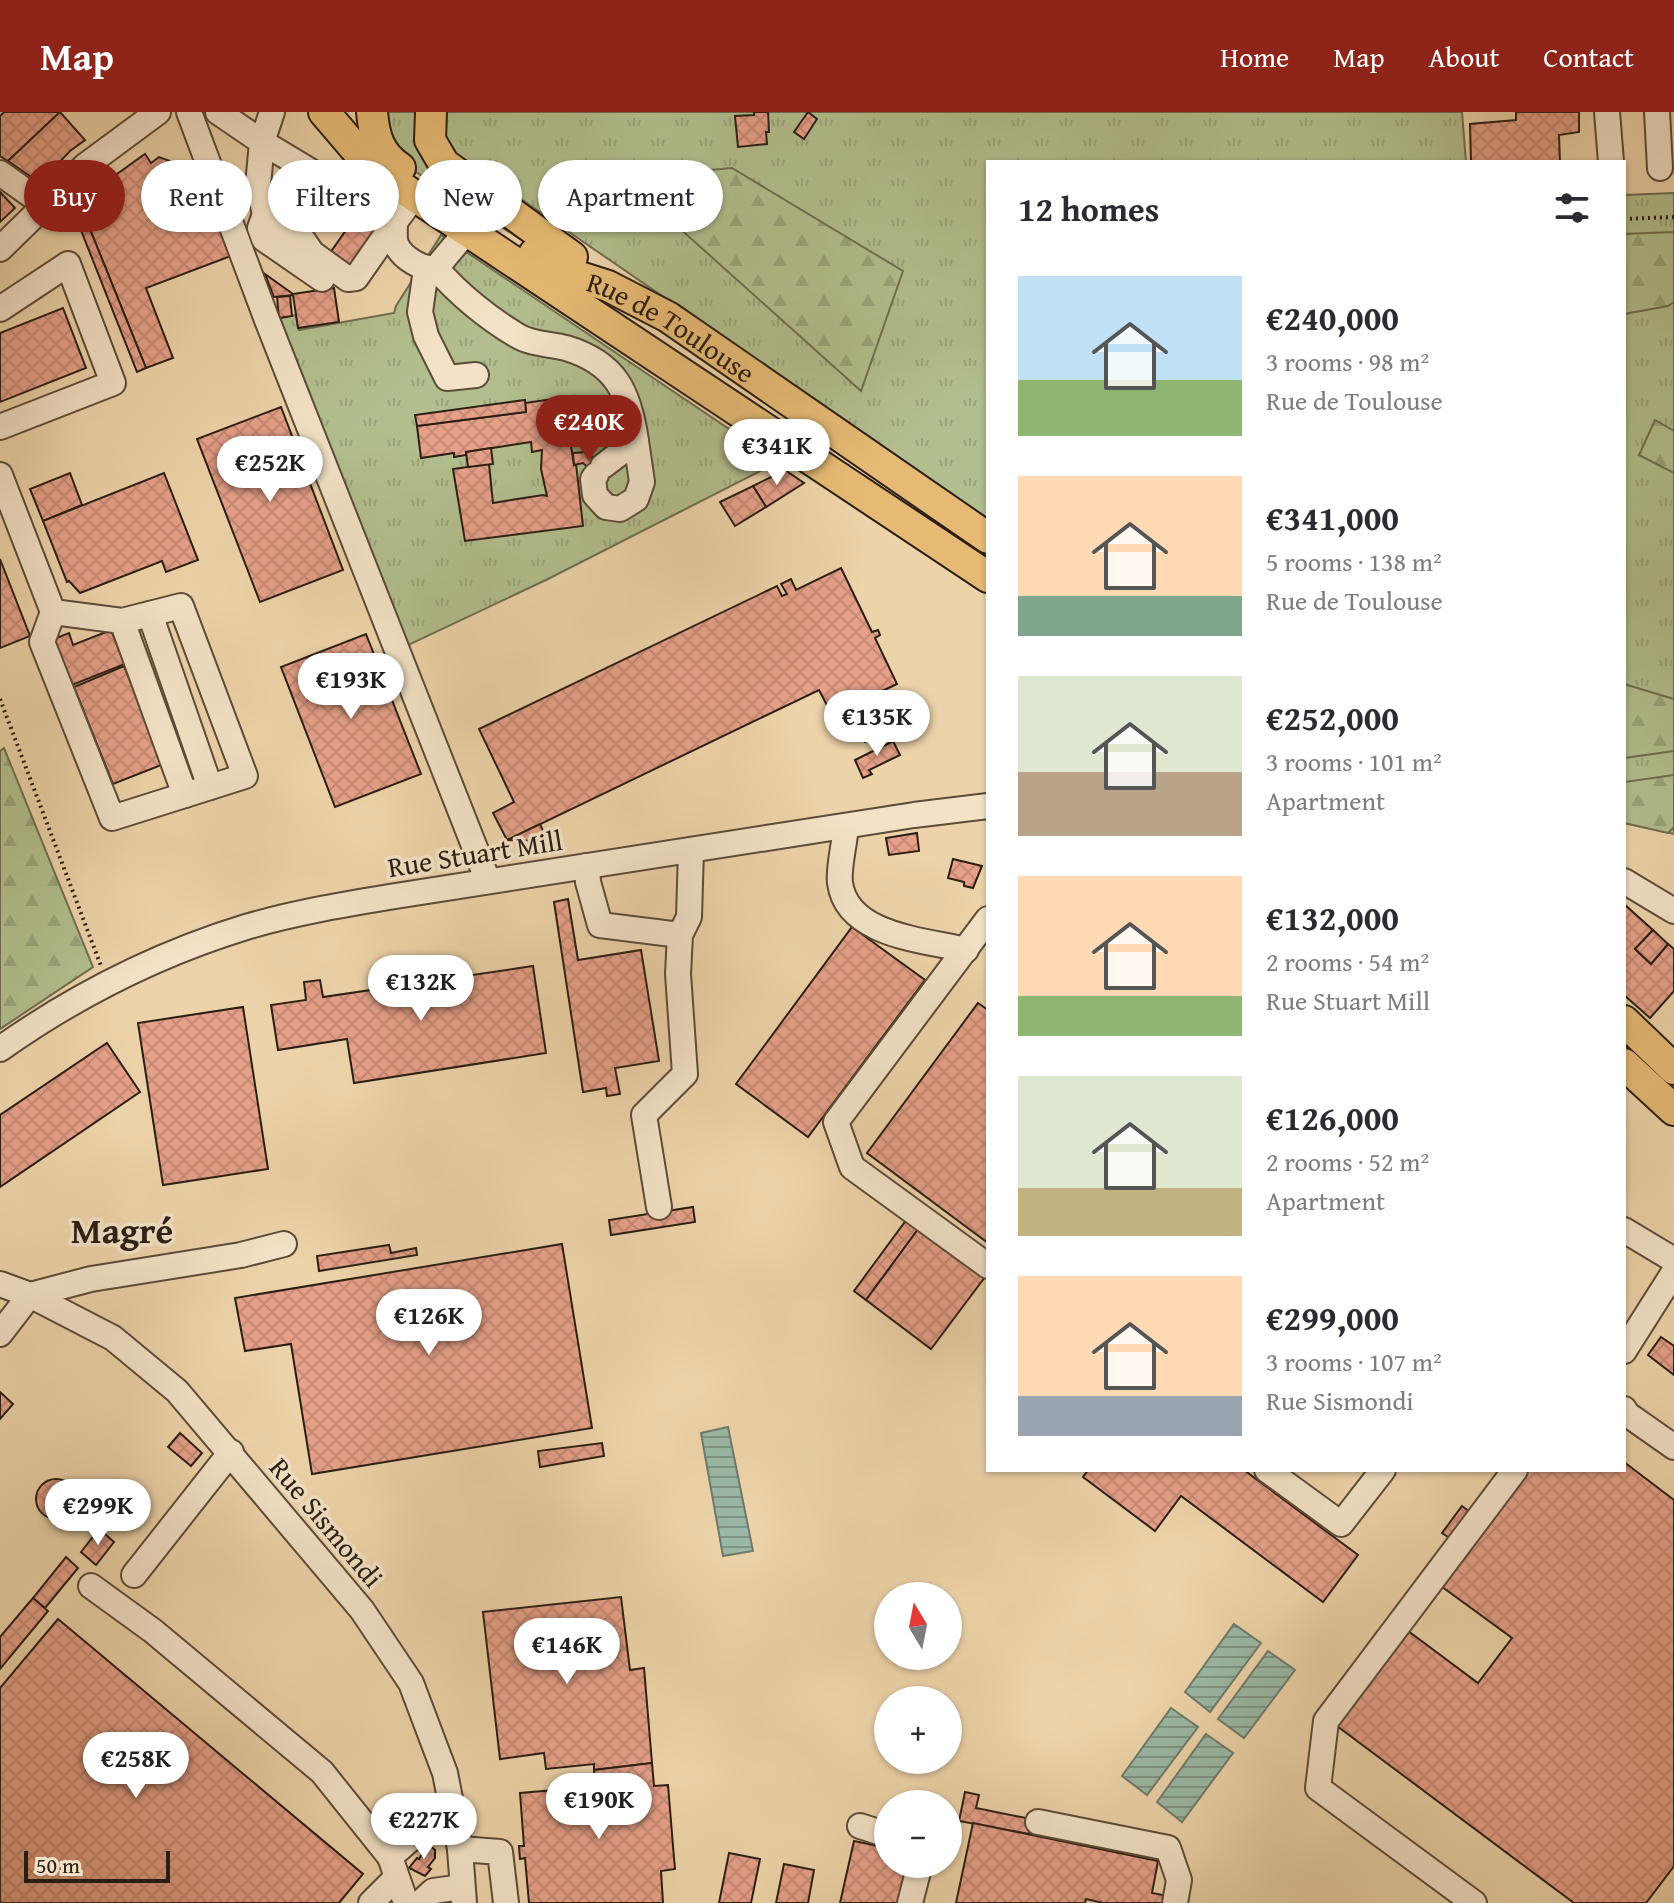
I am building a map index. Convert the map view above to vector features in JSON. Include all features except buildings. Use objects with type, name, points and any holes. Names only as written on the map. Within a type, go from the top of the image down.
[{"type":"main road","name":"Rue de Toulouse","points":[[324,112],[371,167],[415,195]]},
{"type":"main road","name":"Rue de Toulouse","points":[[372,112],[376,140],[387,159],[561,271],[608,286],[668,317],[986,537]]},
{"type":"main road","points":[[431,112],[430,140],[444,164],[608,286]]},
{"type":"main road","name":"Rue de Toulouse","points":[[469,232],[986,576]]},
{"type":"main road","points":[[1626,1023],[1674,1069]]},
{"type":"main road","points":[[1626,1066],[1674,1110]]},
{"type":"street","points":[[93,160],[158,112]]},
{"type":"street","points":[[189,112],[267,320],[488,881]]},
{"type":"street","points":[[218,112],[292,160]]},
{"type":"street","points":[[268,216],[258,185],[262,142],[272,112]]},
{"type":"street","points":[[1607,112],[1611,160]]},
{"type":"street","points":[[1657,112],[1660,168]]},
{"type":"street","points":[[0,173],[24,190]]},
{"type":"street","points":[[399,217],[415,195]]},
{"type":"street","points":[[0,249],[24,226]]},
{"type":"street","points":[[293,232],[301,237],[312,253],[348,279],[356,278],[388,232]]},
{"type":"street","points":[[395,232],[395,243],[409,260],[431,269],[520,338],[568,348],[599,363],[619,380],[632,417],[636,441],[642,482],[636,499],[620,509],[606,507],[595,495],[593,479],[636,441]]},
{"type":"street","points":[[466,232],[431,269],[420,312],[426,336],[447,378],[476,375]]},
{"type":"street","points":[[0,309],[68,264],[113,383],[0,427]]},
{"type":"street","points":[[0,475],[53,612],[42,642],[112,818],[245,776],[181,606],[122,621],[53,612]]},
{"type":"street","points":[[150,614],[210,787]]},
{"type":"street","points":[[122,621],[185,795]]},
{"type":"street","name":"Rue Stuart Mill","points":[[0,1049],[45,1017],[107,983],[245,927],[332,906],[986,806]]},
{"type":"street","points":[[846,826],[840,882],[857,916],[877,929],[980,936]]},
{"type":"street","points":[[659,1207],[644,1115],[685,1074],[678,974],[680,935],[689,917],[691,850]]},
{"type":"street","points":[[587,866],[588,882],[600,925],[680,935]]},
{"type":"street","points":[[1626,882],[1674,911]]},
{"type":"street","points":[[980,936],[836,1122],[852,1167],[986,1265]]},
{"type":"street","points":[[1626,1231],[1674,1260]]},
{"type":"street","points":[[0,1334],[30,1295],[91,1279],[241,1255],[284,1244]]},
{"type":"street","points":[[1626,1348],[1674,1272]]},
{"type":"street","name":"Rue Sismondi","points":[[0,1284],[30,1295],[113,1338],[177,1391],[362,1610],[411,1683],[445,1773],[460,1849],[463,1895]]},
{"type":"street","points":[[1626,1411],[1674,1447]]},
{"type":"street","points":[[134,1575],[204,1485],[226,1447]]},
{"type":"street","points":[[1270,1472],[1341,1524],[1381,1472]]},
{"type":"street","points":[[1474,1903],[1318,1788],[1326,1721],[1513,1472]]},
{"type":"street","points":[[91,1586],[153,1631],[322,1772],[393,1868],[406,1903]]},
{"type":"street","points":[[371,1903],[421,1830],[454,1821]]},
{"type":"street","points":[[1038,1822],[1168,1848],[1179,1880],[1175,1903]]},
{"type":"street","points":[[860,1826],[874,1830]]},
{"type":"street","points":[[460,1849],[500,1852],[506,1903]]},
{"type":"street","points":[[910,1903],[916,1878]]},
{"type":"street","points":[[420,1903],[433,1891],[463,1895]]},
{"type":"path","points":[[1626,219],[1674,217]]},
{"type":"path","points":[[0,699],[107,983]]},
{"type":"green space","points":[[386,112],[424,112],[421,138],[444,160],[415,160],[415,171],[388,147]]},
{"type":"green space","points":[[446,112],[1462,112],[1466,160],[986,160],[986,519],[569,232],[723,232],[723,160],[538,160],[538,211],[522,200],[522,160],[464,160],[454,153],[443,128]]},
{"type":"green space","points":[[732,168],[903,271],[861,391],[684,232],[723,232],[723,169]]},
{"type":"green space","points":[[1674,193],[1674,834],[1626,823],[1626,195]]},
{"type":"green space","points":[[509,232],[520,232],[542,253]]},
{"type":"green space","points":[[1674,232],[1674,302],[1668,306],[1626,314],[1626,234]]},
{"type":"green space","points":[[441,235],[778,462],[546,580],[402,648],[279,318],[296,315],[299,330],[394,313]]},
{"type":"green space","points":[[1655,420],[1674,431],[1674,473],[1639,455]]},
{"type":"green space","points":[[1626,685],[1674,699],[1674,751],[1626,758]]},
{"type":"green space","points":[[4,748],[93,967],[0,1029],[0,751]]},
{"type":"green space","points":[[1674,775],[1674,827],[1668,833],[1626,823],[1626,782]]},
{"type":"shaded area","points":[[728,1427],[753,1551],[723,1556],[701,1433]]},
{"type":"shaded area","points":[[1234,1624],[1261,1643],[1210,1712],[1185,1692]]},
{"type":"shaded area","points":[[1268,1651],[1295,1670],[1244,1738],[1218,1719]]},
{"type":"shaded area","points":[[1171,1708],[1198,1727],[1147,1795],[1122,1776]]},
{"type":"shaded area","points":[[1206,1734],[1233,1753],[1182,1822],[1157,1802]]},
{"type":"district","name":"Magré","points":[[122,1229]]}]
